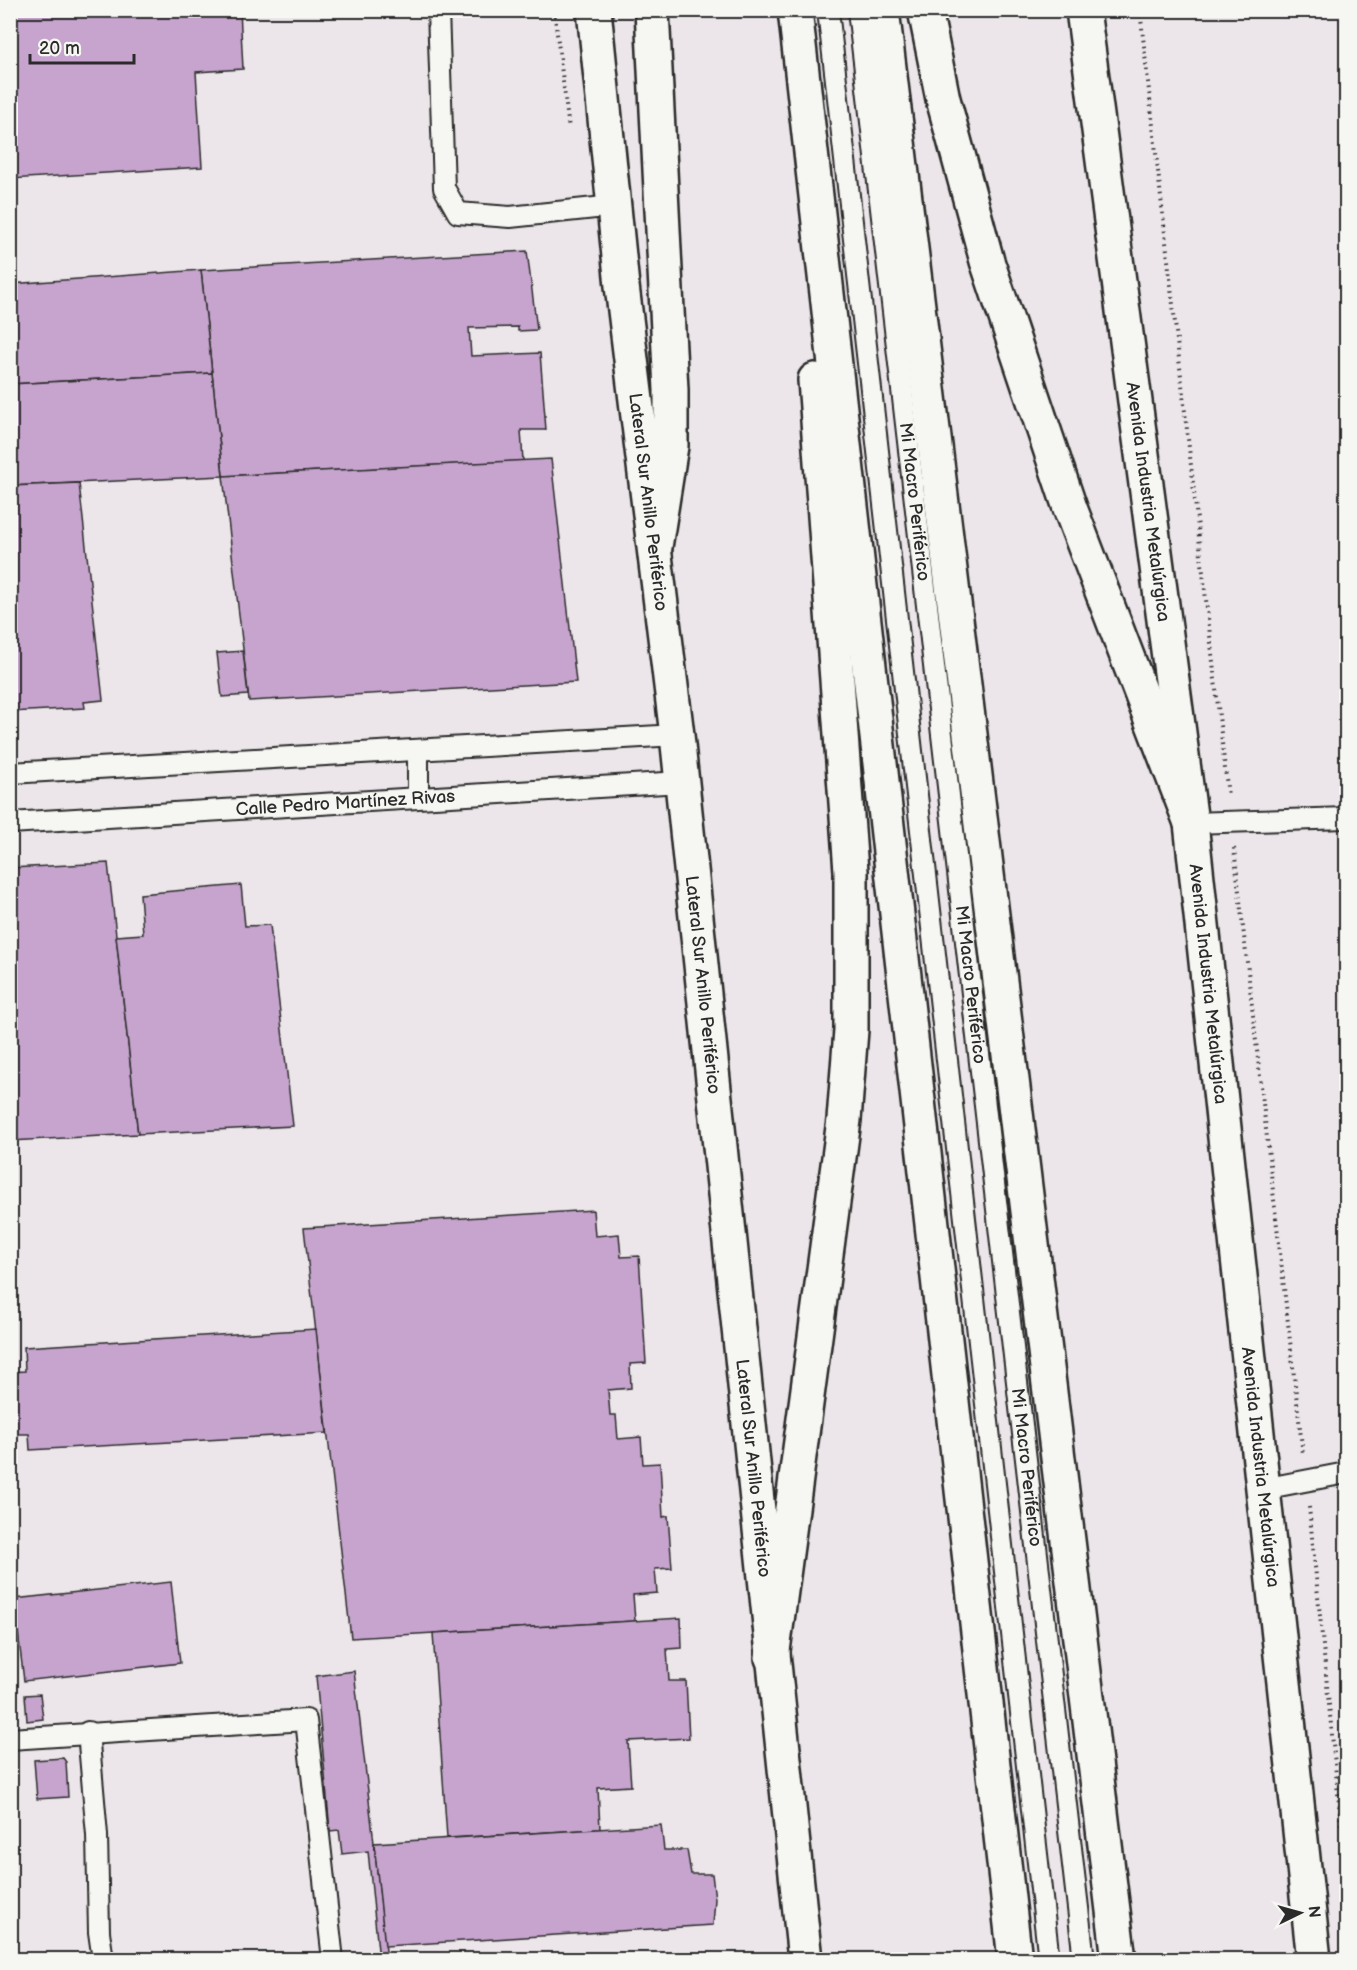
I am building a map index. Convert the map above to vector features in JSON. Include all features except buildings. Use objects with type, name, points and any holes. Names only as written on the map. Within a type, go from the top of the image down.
[{"type":"main road","name":"Lateral Sur Anillo Periférico","points":[[594,10],[614,206],[677,735],[805,1959]]},
{"type":"main road","points":[[652,10],[671,390],[671,446],[655,547]]},
{"type":"main road","points":[[772,1658],[844,1120],[851,1030],[853,939],[847,802],[839,734],[793,10]]},
{"type":"main road","points":[[793,10],[1015,1959]]},
{"type":"main road","points":[[882,10],[1119,1959]]},
{"type":"main road","points":[[925,10],[943,99],[987,261],[1070,508],[1191,823]]},
{"type":"main road","name":"Avenida Industria Metalúrgica","points":[[1083,10],[1191,823],[1314,1959]]},
{"type":"lane","points":[[438,10],[444,188],[458,213],[510,217],[614,206]]},
{"type":"lane","name":"Mi Macro Periférico","points":[[828,10],[1049,1959]]},
{"type":"lane","name":"Mi Macro Periférico","points":[[858,10],[1084,1959]]},
{"type":"lane","points":[[10,773],[677,735]]},
{"type":"lane","points":[[418,750],[418,797]]},
{"type":"lane","name":"Calle Pedro Martínez Rivas","points":[[10,823],[681,782]]},
{"type":"lane","points":[[1191,823],[1347,818]]},
{"type":"lane","points":[[1263,1489],[1347,1473]]},
{"type":"lane","points":[[10,1738],[306,1720],[333,1959]]},
{"type":"lane","points":[[88,1732],[98,1835],[99,1932],[103,1959]]},
{"type":"path","points":[[1140,10],[1306,1481],[1347,1873]]}]
